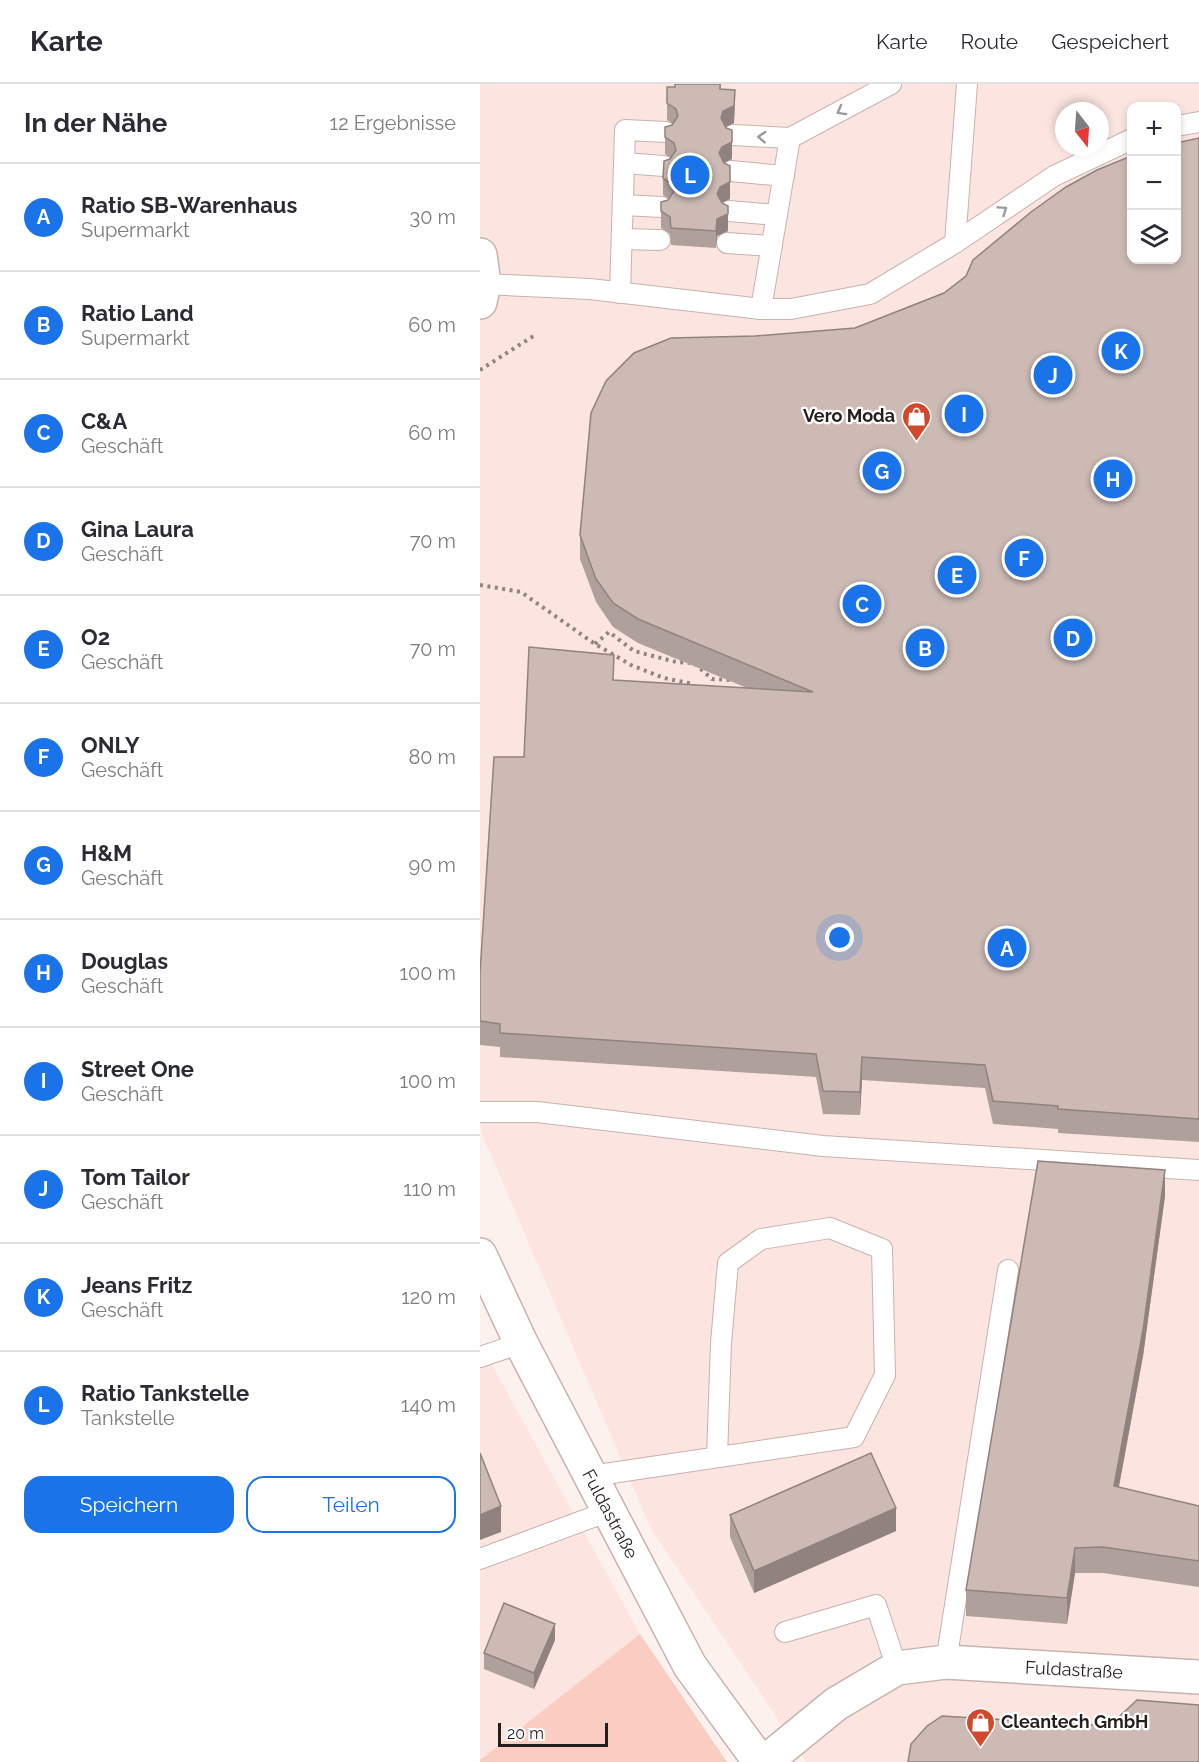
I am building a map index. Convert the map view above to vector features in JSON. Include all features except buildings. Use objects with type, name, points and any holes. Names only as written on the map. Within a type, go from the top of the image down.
[{"type":"street","name":"Fuldastraße","points":[[480,1255],[521,1343],[690,1666],[760,1762]]},
{"type":"street","name":"Fuldastraße","points":[[765,1762],[836,1704],[897,1668],[946,1662],[1199,1677]]},
{"type":"lane","points":[[955,243],[967,84]]},
{"type":"lane","points":[[733,135],[790,138],[885,85]]},
{"type":"lane","points":[[1181,125],[1199,122]]},
{"type":"lane","points":[[620,293],[625,130],[666,132]]},
{"type":"lane","points":[[760,309],[790,138]]},
{"type":"lane","points":[[481,281],[620,293],[760,309],[791,309],[870,294],[955,243],[1054,176],[1127,141]]},
{"type":"lane","points":[[624,163],[664,166]]},
{"type":"lane","points":[[731,171],[784,176]]},
{"type":"lane","points":[[623,205],[662,207]]},
{"type":"lane","points":[[729,211],[777,215]]},
{"type":"lane","points":[[622,239],[660,240]]},
{"type":"lane","points":[[727,243],[772,246]]},
{"type":"lane","points":[[480,1112],[537,1112],[823,1146],[1199,1170]]},
{"type":"lane","points":[[591,1476],[854,1437],[885,1375],[882,1249],[830,1228],[761,1239],[728,1263],[721,1343],[717,1457]]},
{"type":"lane","points":[[946,1662],[1008,1270]]},
{"type":"lane","points":[[480,1357],[521,1343]]},
{"type":"lane","points":[[480,1559],[609,1510]]},
{"type":"lane","points":[[785,1632],[876,1605],[897,1668]]},
{"type":"path","points":[[480,370],[535,335]]},
{"type":"path","points":[[480,585],[521,592],[595,644],[664,678],[693,684]]},
{"type":"path","points":[[595,644],[609,632],[634,651],[655,658],[694,663],[712,679],[735,681]]},
{"type":"shaded area","points":[[480,84],[1199,84],[1199,1762],[806,1762],[651,1529],[482,1134],[480,1120]]},
{"type":"shaded area","points":[[480,1343],[640,1634],[480,1760]]},
{"type":"shaded area","points":[[640,1634],[727,1762],[480,1762],[480,1760]]},
{"type":"place","name":"Ratio Tankstelle","points":[[690,175]]},
{"type":"place","name":"Jeans Fritz","points":[[1121,351]]},
{"type":"place","name":"Tom Tailor","points":[[1053,375]]},
{"type":"place","name":"Street One","points":[[964,414]]},
{"type":"place","name":"Vero Moda","points":[[916,442]]},
{"type":"place","name":"H&M","points":[[882,471]]},
{"type":"place","name":"Douglas","points":[[1113,479]]},
{"type":"place","name":"ONLY","points":[[1024,558]]},
{"type":"place","name":"O2","points":[[957,575]]},
{"type":"place","name":"C&A","points":[[862,604]]},
{"type":"place","name":"Gina Laura","points":[[1073,638]]},
{"type":"place","name":"Ratio Land","points":[[925,648]]},
{"type":"place","name":"Ratio SB-Warenhaus","points":[[1007,948]]},
{"type":"place","name":"Cleantech GmbH","points":[[980,1748]]}]
